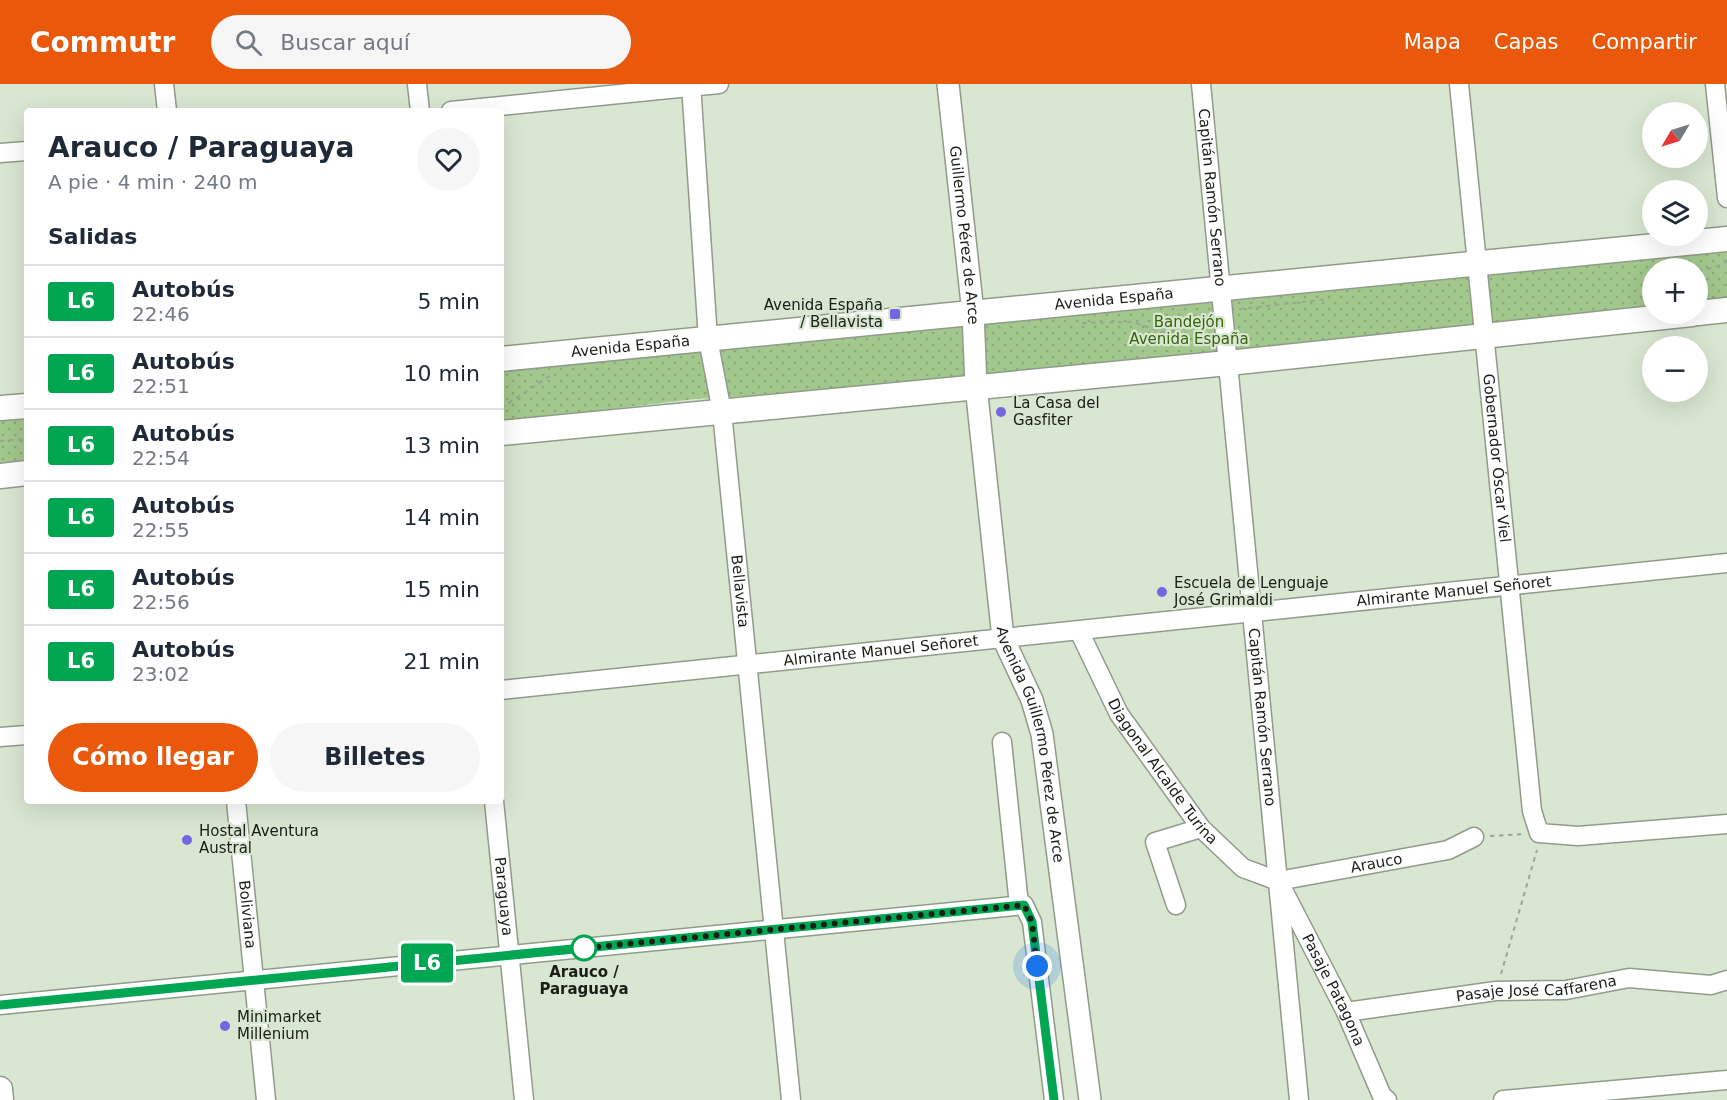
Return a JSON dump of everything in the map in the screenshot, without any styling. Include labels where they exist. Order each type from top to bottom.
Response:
[{"type":"main road","name":"Avenida España","points":[[504,359],[1727,239]]},
{"type":"main road","points":[[1708,312],[1727,310]]},
{"type":"main road","points":[[504,433],[1228,363],[1642,319]]},
{"type":"main road","points":[[0,408],[24,405]]},
{"type":"main road","points":[[0,476],[24,473]]},
{"type":"main road","points":[[0,1089],[1,1100]]},
{"type":"street","points":[[164,84],[166,108]]},
{"type":"street","points":[[417,84],[420,108]]},
{"type":"street","points":[[479,108],[719,84]]},
{"type":"street","name":"Guillermo Pérez de Arce","points":[[948,84],[973,313],[976,386]]},
{"type":"street","name":"Capitán Ramón Serrano","points":[[1201,84],[1250,614],[1299,1100]]},
{"type":"street","name":"Gobernador Óscar Viel","points":[[1459,84],[1532,811],[1539,833]]},
{"type":"street","points":[[1715,84],[1727,198]]},
{"type":"street","name":"Bellavista","points":[[691,85],[708,339],[722,412],[791,1100]]},
{"type":"street","points":[[0,153],[24,151]]},
{"type":"street","name":"Avenida Guillermo Pérez de Arce","points":[[976,386],[1003,638],[1032,700],[1042,734],[1090,1100]]},
{"type":"street","name":"Almirante Manuel Señoret","points":[[504,690],[1727,563]]},
{"type":"street","name":"Diagonal Alcalde Turina","points":[[1079,631],[1119,714],[1201,828],[1243,868],[1278,881]]},
{"type":"street","points":[[0,737],[24,735]]},
{"type":"street","name":"Avenida Guillermo Pérez de Arce","points":[[1002,742],[1021,905],[1032,922],[1054,1100]]},
{"type":"street","name":"Boliviana","points":[[236,804],[266,1100]]},
{"type":"street","name":"Paraguaya","points":[[494,804],[524,1100]]},
{"type":"street","points":[[1539,833],[1578,836],[1727,824]]},
{"type":"street","points":[[1176,905],[1155,842],[1201,828]]},
{"type":"street","name":"Arauco","points":[[1278,881],[1448,850],[1474,837]]},
{"type":"street","name":"Pasaje Patagona","points":[[1278,881],[1346,1012],[1382,1096],[1387,1100]]},
{"type":"street","points":[[0,1005],[1021,905]]},
{"type":"street","name":"Pasaje José Caffarena","points":[[1346,1012],[1496,991],[1566,990],[1629,978],[1711,985],[1727,980]]},
{"type":"street","points":[[1503,1100],[1727,1080]]},
{"type":"path","points":[[1708,269],[1727,261]]},
{"type":"path","points":[[0,441],[24,439]]},
{"type":"path","points":[[1474,837],[1539,833],[1535,863],[1496,991]]},
{"type":"green space","name":"Bandejón Avenida España","points":[[1727,246],[1727,306],[1708,308],[1708,258],[1642,258],[1642,315],[975,383],[695,399],[504,422],[504,369]]},
{"type":"green space","points":[[24,412],[24,464],[0,467],[0,415]]},
{"type":"bus line","name":"L6","points":[[0,1005],[1024,905],[1032,922],[1054,1100]]},
{"type":"place","name":"Avenida España / Bellavista","points":[[895,314]]},
{"type":"place","name":"La Casa del Gasfiter","points":[[1001,412]]},
{"type":"place","name":"Escuela de Lenguaje José Grimaldi","points":[[1162,592]]},
{"type":"place","name":"Hostal Aventura Austral","points":[[187,840]]},
{"type":"place","name":"Arauco / Paraguaya","points":[[584,948]]},
{"type":"place","name":"Minimarket Millenium","points":[[225,1026]]},
{"type":"route","points":[[584,948],[575,949],[1024,905],[1032,922],[1037,966]]}]
